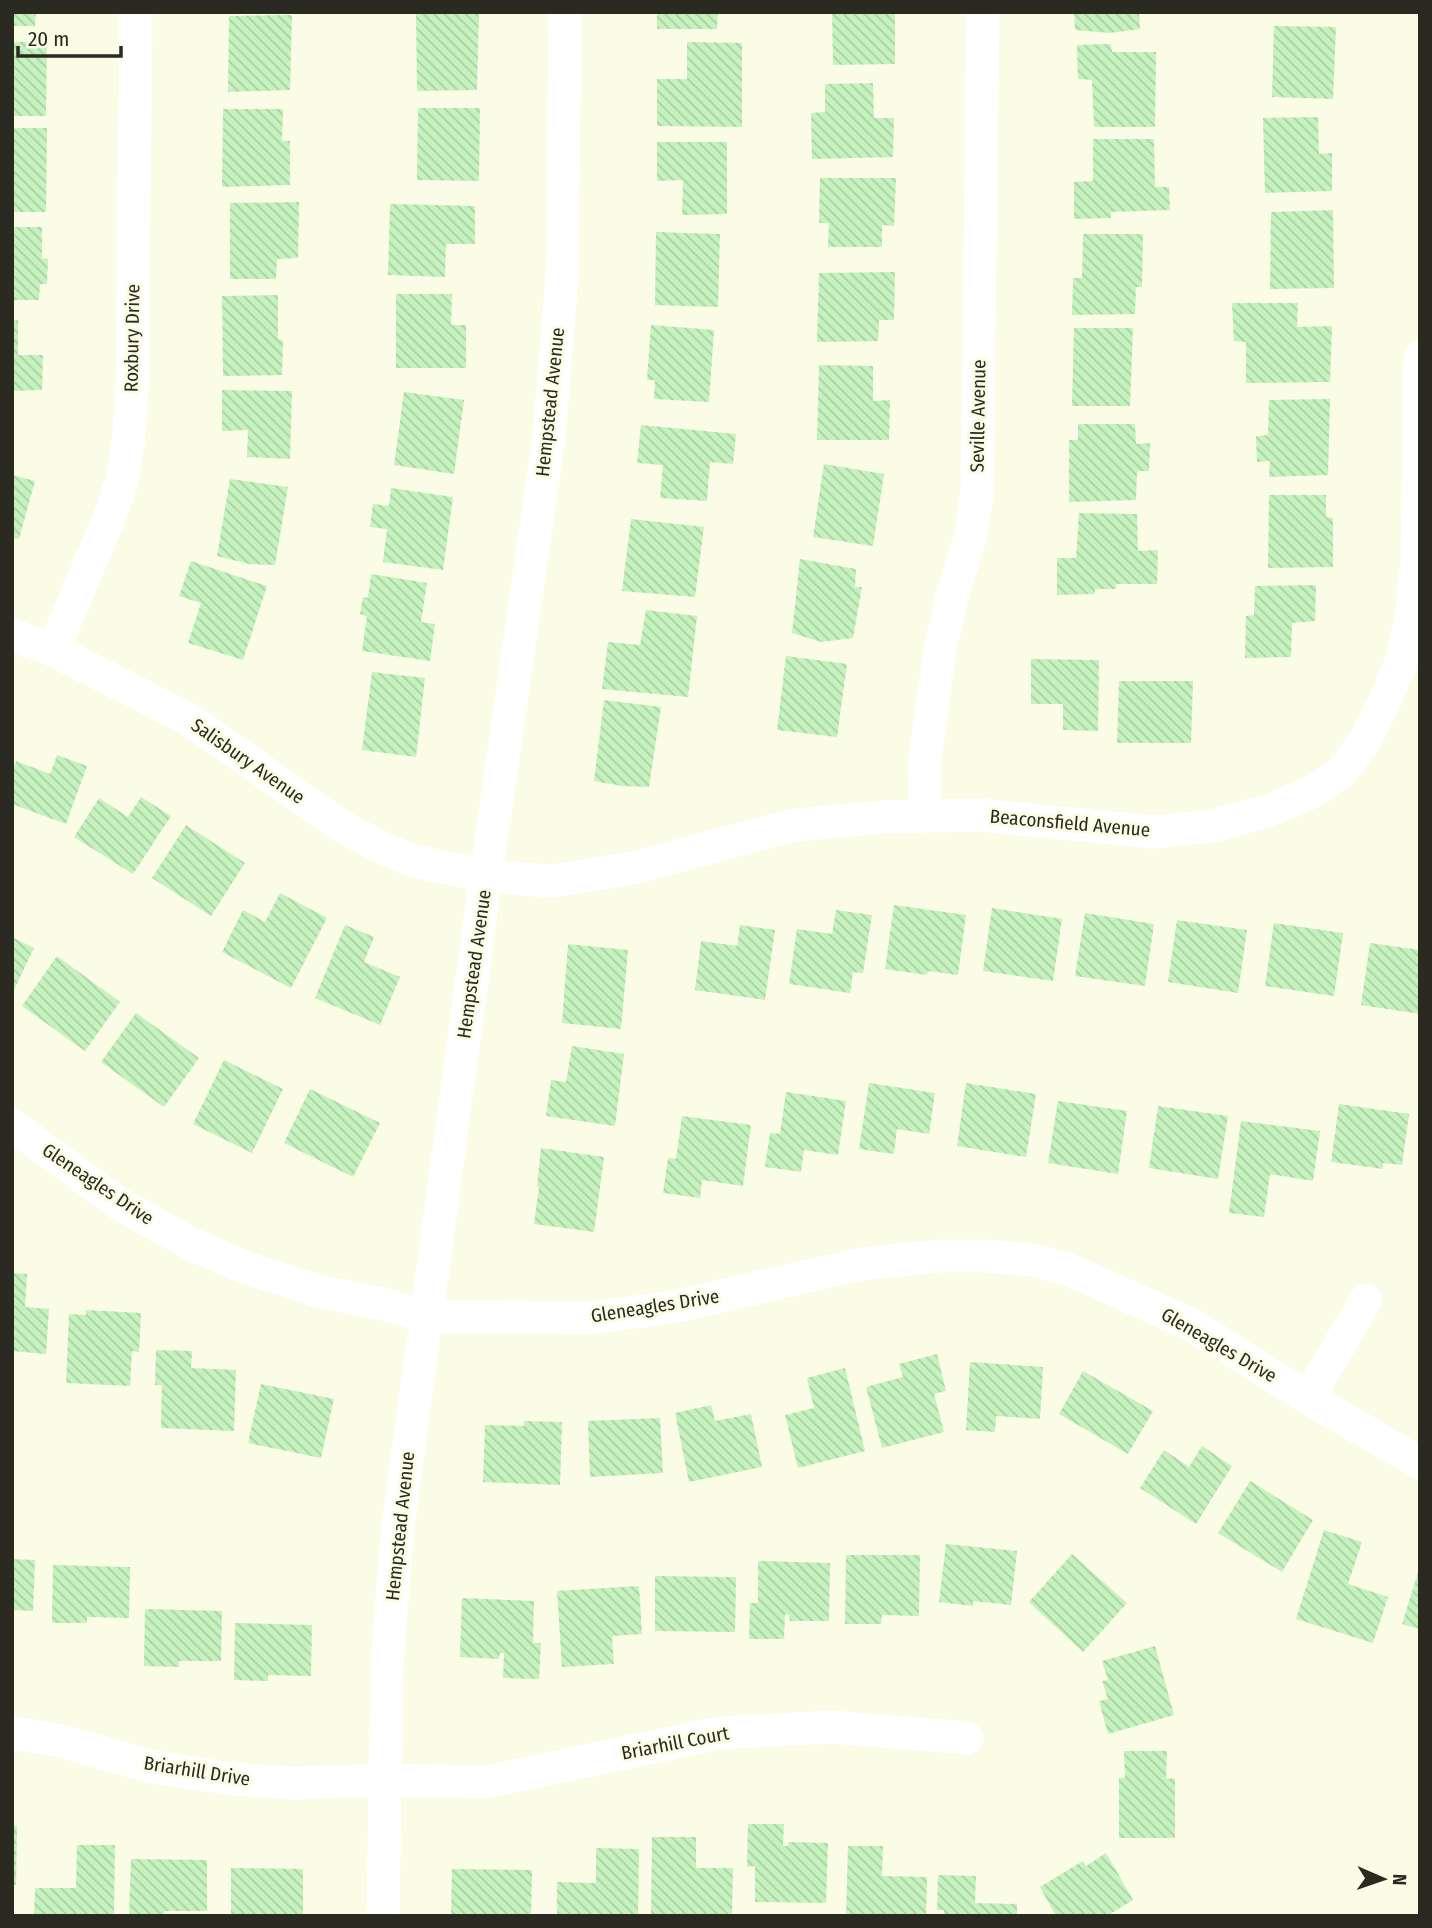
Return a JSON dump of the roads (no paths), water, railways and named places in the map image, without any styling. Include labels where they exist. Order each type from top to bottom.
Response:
[{"type":"street","name":"Roxbury Drive","points":[[53,650],[108,522],[122,481],[128,444],[132,389],[136,12]]},
{"type":"street","name":"Hempstead Avenue","points":[[383,1916],[387,1665],[397,1534],[550,423],[562,276],[565,12]]},
{"type":"street","name":"Seville Avenue","points":[[924,815],[925,762],[939,654],[953,593],[971,535],[977,493],[983,12]]},
{"type":"street","name":"Beaconsfield Avenue","points":[[486,876],[552,881],[633,867],[794,825],[924,815],[979,815],[1154,832],[1213,826],[1268,811],[1314,791],[1342,772],[1366,739],[1402,659],[1418,563],[1420,357]]},
{"type":"street","name":"Salisbury Avenue","points":[[12,635],[53,650],[190,720],[341,826],[382,848],[414,861],[486,876]]},
{"type":"street","name":"Gleneagles Drive","points":[[12,1125],[118,1203],[193,1245],[244,1267],[322,1292],[383,1304],[425,1316],[590,1318],[673,1307],[861,1264],[939,1256],[1033,1260],[1070,1270],[1192,1325],[1308,1398],[1420,1463]]},
{"type":"street","points":[[1308,1398],[1366,1300]]},
{"type":"street","name":"Briarhill Court","points":[[386,1780],[486,1782],[719,1733],[831,1727],[967,1738]]},
{"type":"street","name":"Briarhill Drive","points":[[12,1733],[57,1740],[153,1767],[232,1779],[294,1783],[386,1780]]}]
